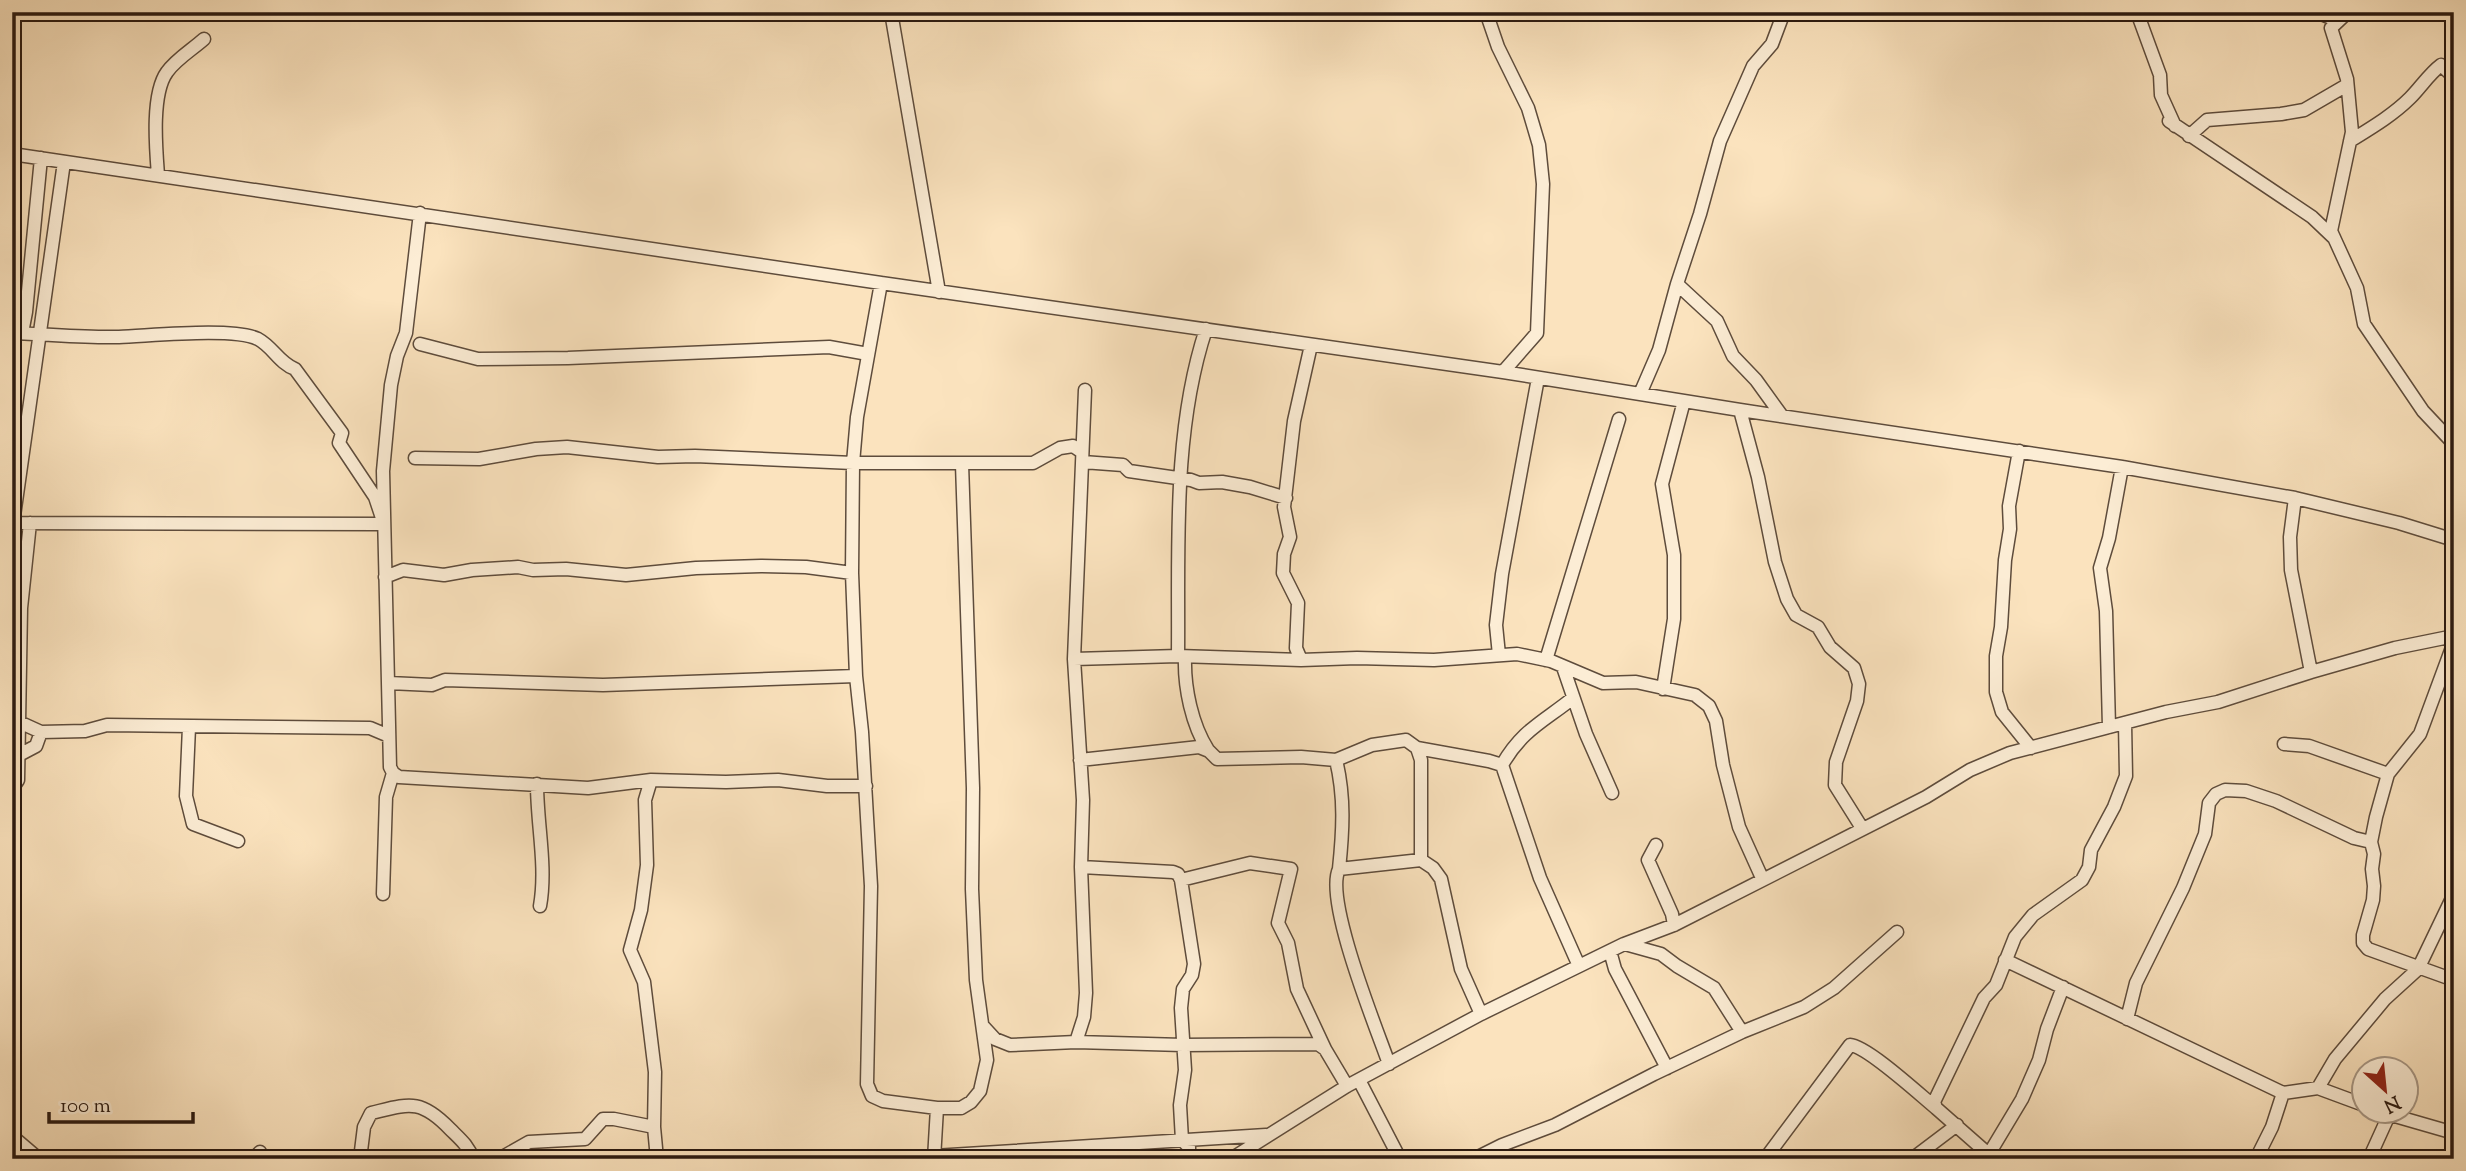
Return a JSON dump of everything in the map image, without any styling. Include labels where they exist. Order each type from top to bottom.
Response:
[{"type":"street","points":[[891,12],[939,292]]},
{"type":"street","points":[[1486,12],[1497,47],[1528,108],[1539,145],[1543,184],[1537,333],[1503,372]]},
{"type":"street","points":[[1640,394],[1659,350],[1720,141],[1753,66],[1772,44],[1784,12]]},
{"type":"street","points":[[2135,12],[2160,75],[2161,95],[2172,123],[2312,217],[2333,237]]},
{"type":"street","points":[[2317,12],[2343,17]]},
{"type":"street","points":[[2343,17],[2331,28],[2347,85],[2352,132],[2331,231],[2357,288],[2364,324],[2423,411],[2454,444]]},
{"type":"street","points":[[158,176],[155,131],[163,79],[168,71],[204,39]]},
{"type":"street","points":[[2350,141],[2382,121],[2441,65],[2454,77]]},
{"type":"street","points":[[2189,135],[2207,120],[2304,110],[2347,85]]},
{"type":"street","points":[[12,154],[881,284],[1503,372],[2122,467],[2295,498],[2399,523],[2454,540]]},
{"type":"street","points":[[40,158],[27,300],[17,333],[117,337],[228,334],[258,340],[286,366],[295,369],[342,433],[339,443],[375,497],[384,524]]},
{"type":"street","points":[[64,162],[13,523],[384,524]]},
{"type":"street","points":[[420,213],[406,333],[397,356],[391,385],[383,471],[390,767],[393,773],[399,778],[588,788],[650,780],[778,780],[827,786],[866,786]]},
{"type":"street","points":[[881,284],[857,417],[853,464],[852,573],[856,676],[866,786],[871,886],[867,1083],[872,1096],[883,1101],[937,1108],[961,1108],[971,1102],[980,1091],[987,1060],[976,981],[972,889],[973,788],[962,464]]},
{"type":"street","points":[[1677,284],[1717,321],[1733,356],[1756,380],[1782,416]]},
{"type":"street","points":[[1206,329],[1197,359],[1184,430],[1181,657],[1199,736],[1209,751],[1217,759],[1231,760],[1301,757],[1336,760],[1372,745],[1406,740],[1417,748],[1502,765]]},
{"type":"street","points":[[420,344],[478,359],[829,347],[868,354]]},
{"type":"street","points":[[1301,660],[1296,648],[1298,603],[1283,573],[1284,554],[1290,537],[1284,507],[1293,421],[1311,345]]},
{"type":"street","points":[[1499,655],[1496,625],[1502,574],[1538,378]]},
{"type":"street","points":[[1076,1042],[1084,1017],[1086,993],[1083,800],[1074,659],[1085,390]]},
{"type":"street","points":[[1663,689],[1674,619],[1674,555],[1662,484],[1684,401]]},
{"type":"street","points":[[1740,410],[1758,477],[1774,562],[1787,599],[1796,615],[1818,626],[1830,647],[1854,668],[1859,684],[1857,701],[1836,762],[1835,785],[1842,801],[1862,828]]},
{"type":"street","points":[[1546,660],[1619,419]]},
{"type":"street","points":[[415,458],[479,459],[536,449],[567,447],[657,457],[695,456],[853,464],[1033,463],[1060,448],[1073,446],[1083,457],[1123,465],[1129,471],[1199,483],[1222,482],[1250,486],[1286,498]]},
{"type":"street","points":[[2019,452],[2010,506],[2001,627],[1996,656],[1996,692],[2002,712],[2031,748]]},
{"type":"street","points":[[2109,727],[2106,611],[2100,568],[2109,538],[2122,467]]},
{"type":"street","points":[[2295,498],[2290,537],[2291,570],[2311,671]]},
{"type":"street","points":[[12,789],[18,780],[21,608],[30,523]]},
{"type":"street","points":[[385,577],[402,570],[444,575],[518,567],[626,575],[696,568],[761,566],[806,567],[852,573]]},
{"type":"street","points":[[1231,1159],[1353,1083],[1481,1014],[1624,944],[1674,925],[1926,797],[1970,770],[2010,753],[2166,712],[2218,702],[2311,671],[2395,648],[2454,636]]},
{"type":"street","points":[[2454,642],[2420,734],[2388,775],[2371,842],[2374,854],[2373,900],[2362,935],[2363,943],[2368,949],[2454,980]]},
{"type":"street","points":[[1074,659],[1181,657],[1434,660],[1517,654],[1546,660],[1603,682],[1636,682],[1695,695],[1709,706],[1716,721],[1723,765],[1739,827],[1762,878]]},
{"type":"street","points":[[1563,667],[1586,734],[1612,793]]},
{"type":"street","points":[[389,683],[432,685],[445,680],[603,685],[856,676]]},
{"type":"street","points":[[1573,698],[1528,730],[1513,746],[1502,765],[1540,878],[1579,966]]},
{"type":"street","points":[[19,722],[41,732],[85,731],[107,725],[370,727],[389,736]]},
{"type":"street","points":[[1936,1108],[1934,1102],[1944,1078],[1984,998],[1996,985],[2015,937],[2033,915],[2082,880],[2085,874],[2091,850],[2114,807],[2126,776],[2125,723]]},
{"type":"street","points":[[189,727],[186,796],[192,824],[238,841]]},
{"type":"street","points":[[19,755],[36,746],[41,732]]},
{"type":"street","points":[[2284,744],[2309,746],[2388,775]]},
{"type":"street","points":[[1080,760],[1163,749],[1199,747],[1209,751]]},
{"type":"street","points":[[1417,748],[1421,760],[1421,860]]},
{"type":"street","points":[[1336,760],[1342,782],[1344,816],[1339,869],[1335,877],[1338,906],[1346,940],[1389,1064]]},
{"type":"street","points":[[383,894],[386,797],[393,773]]},
{"type":"street","points":[[650,780],[645,800],[647,865],[641,910],[630,950],[644,982],[655,1072],[654,1127],[657,1159]]},
{"type":"street","points":[[537,784],[544,883],[540,906]]},
{"type":"street","points":[[2127,1019],[2136,983],[2178,900],[2205,834],[2209,803],[2216,794],[2225,789],[2246,791],[2354,838],[2371,842]]},
{"type":"street","points":[[1656,845],[1648,860],[1672,914],[1674,925]]},
{"type":"street","points":[[1339,869],[1421,860],[1433,868],[1441,879],[1461,969],[1481,1014]]},
{"type":"street","points":[[1181,880],[1250,863],[1291,869],[1278,923],[1288,943],[1297,989],[1325,1049],[1353,1083],[1400,1159]]},
{"type":"street","points":[[1082,867],[1173,872],[1178,874],[1181,880],[1194,964],[1182,998],[1185,1070],[1180,1105],[1182,1140],[1189,1147],[1189,1159]]},
{"type":"street","points":[[2318,1088],[2343,1049],[2385,999],[2418,969],[2454,894]]},
{"type":"street","points":[[1475,1159],[1502,1144],[1555,1125],[1742,1031],[1804,1007],[1834,988],[1897,932]]},
{"type":"street","points":[[1624,944],[1661,954],[1714,988],[1742,1031]]},
{"type":"street","points":[[1610,951],[1615,969],[1667,1068]]},
{"type":"street","points":[[2005,960],[2283,1093],[2318,1088],[2350,1100]]},
{"type":"street","points":[[1765,1159],[1850,1045],[1856,1045],[1872,1054],[1992,1157],[2039,1060],[2063,987]]},
{"type":"street","points":[[983,1026],[995,1039],[1010,1045],[1076,1042],[1183,1045],[1306,1042],[1318,1044],[1325,1049]]},
{"type":"street","points":[[987,1060],[1010,1045]]},
{"type":"street","points":[[2256,1159],[2272,1128],[2283,1093]]},
{"type":"street","points":[[360,1159],[370,1113],[405,1105],[418,1105],[438,1116],[468,1146],[473,1159]]},
{"type":"street","points":[[937,1108],[934,1158],[1271,1135]]},
{"type":"street","points":[[499,1159],[528,1142],[585,1139],[603,1119],[654,1127]]},
{"type":"street","points":[[2420,1123],[2454,1133]]},
{"type":"street","points":[[1912,1159],[1957,1125]]},
{"type":"street","points":[[2369,1159],[2380,1126]]},
{"type":"street","points":[[12,1136],[40,1159]]}]
